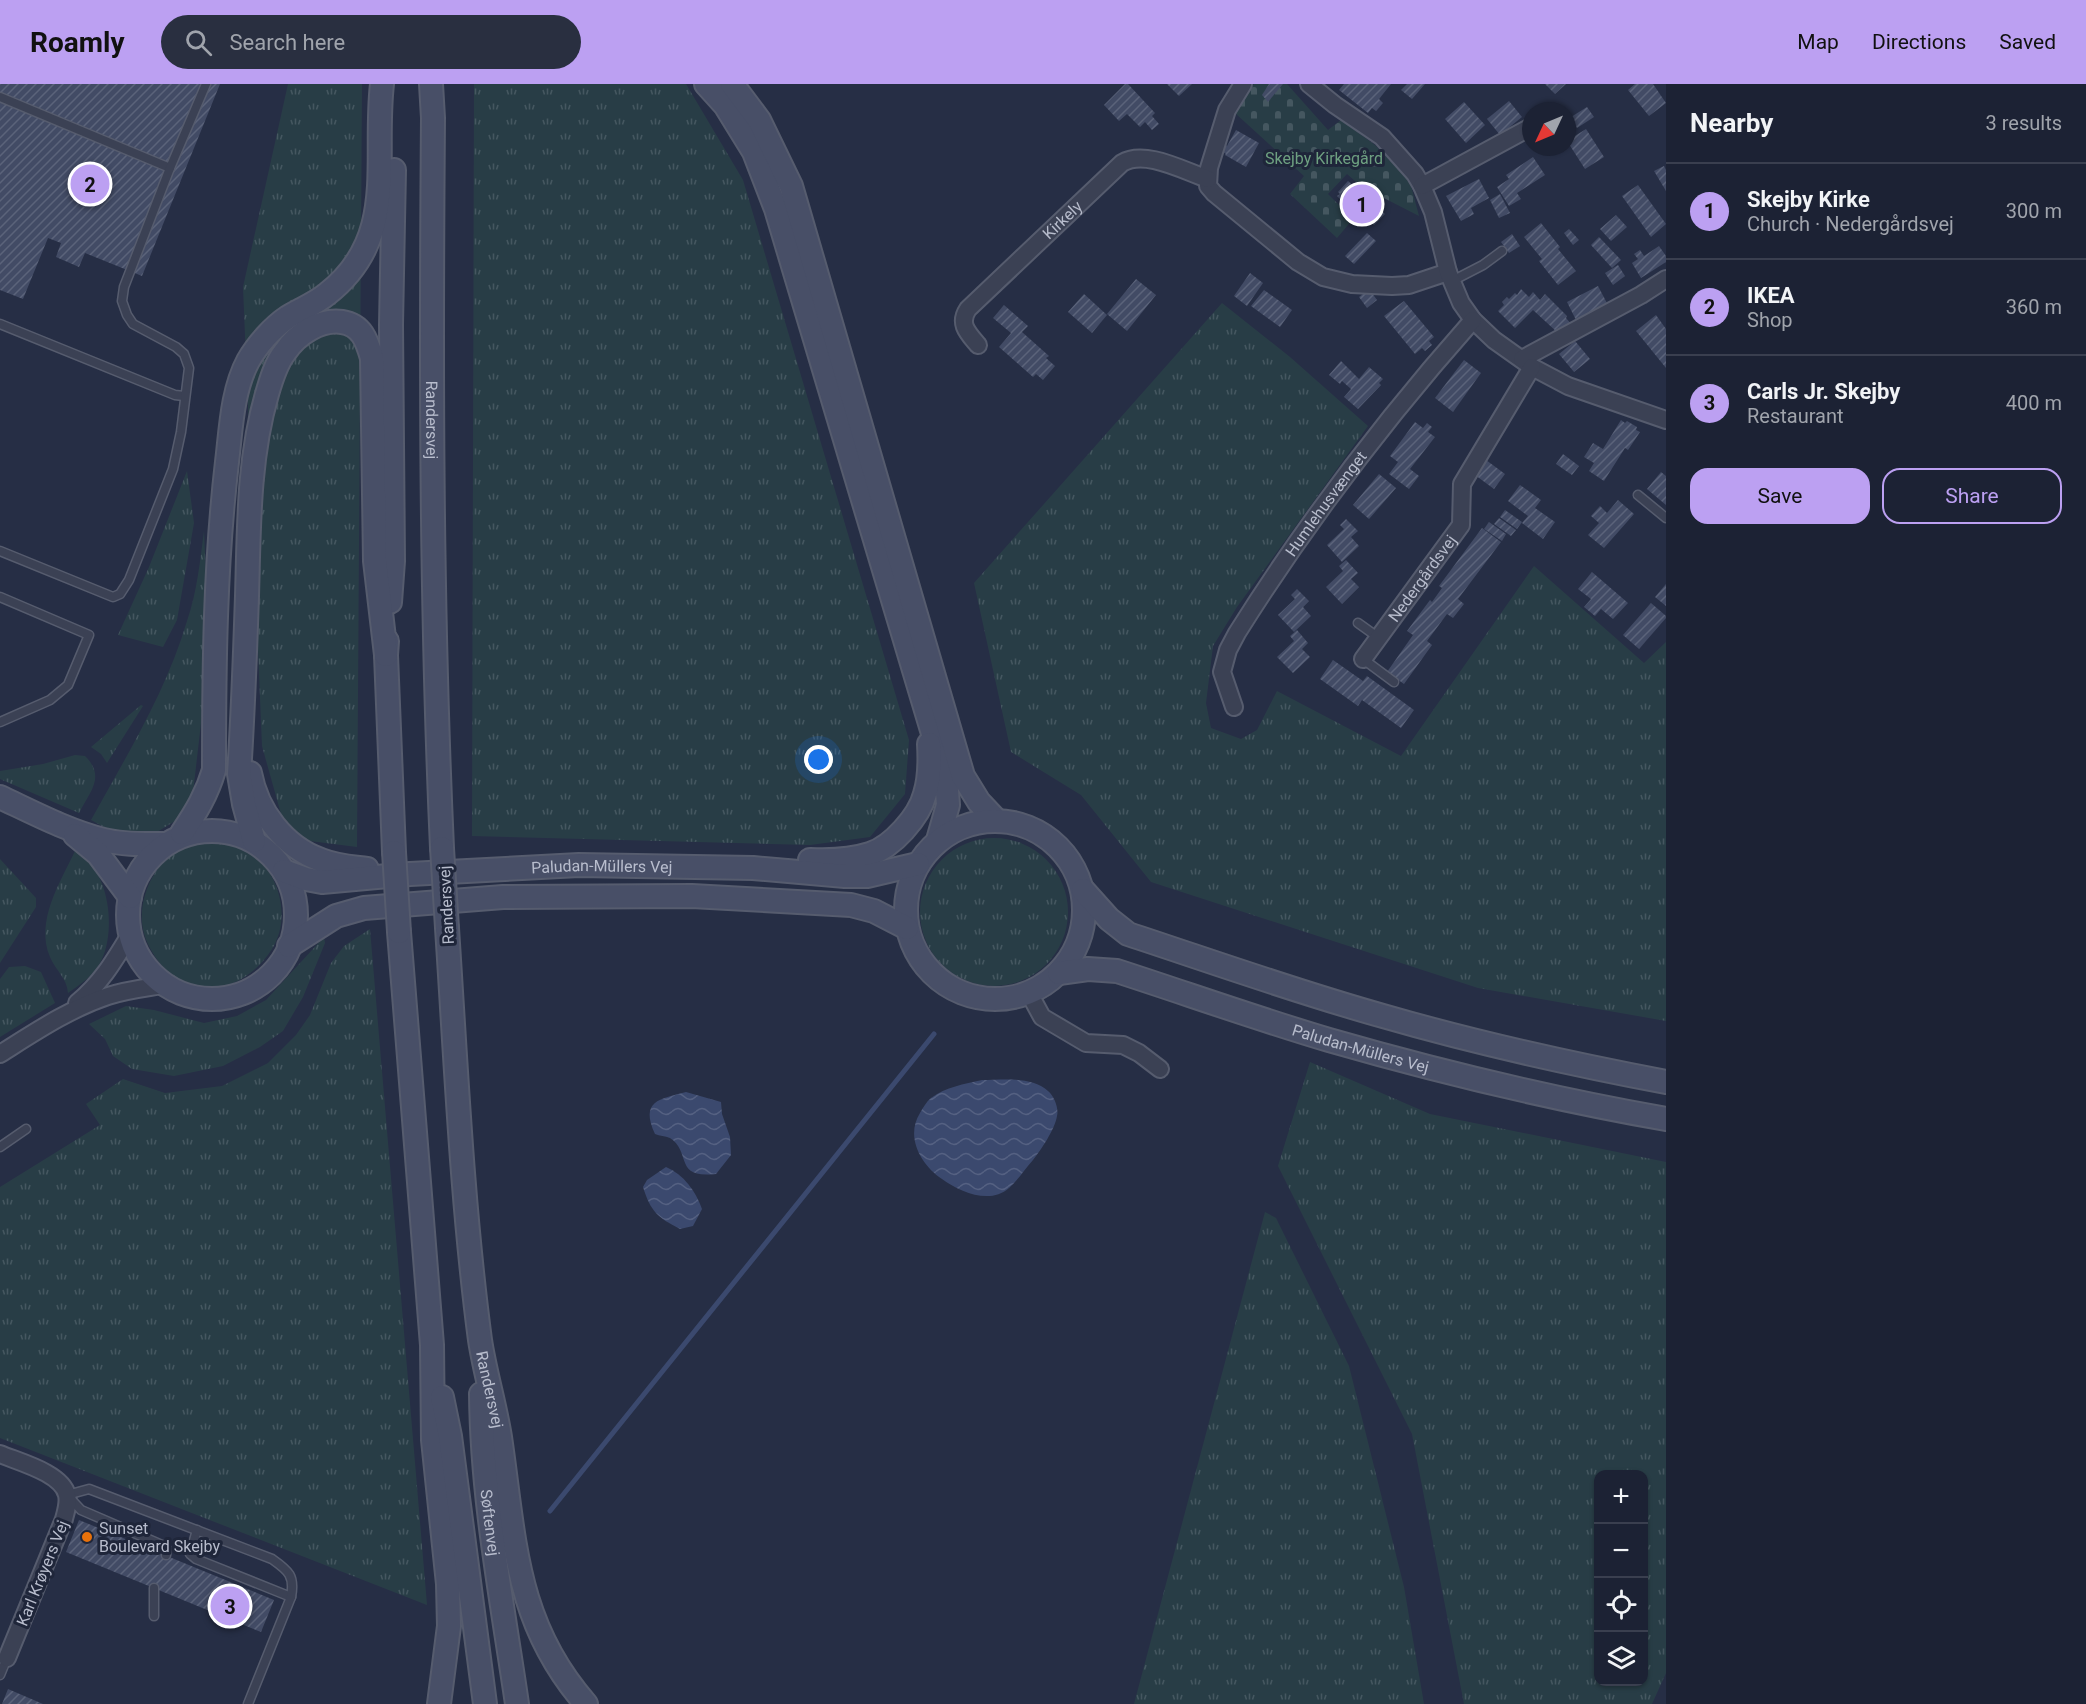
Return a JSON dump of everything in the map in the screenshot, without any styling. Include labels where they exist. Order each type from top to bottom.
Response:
[{"type":"main road","points":[[0,797],[65,827],[104,840],[126,844],[174,839],[206,828],[231,830],[254,841],[272,856],[284,871],[294,900],[294,920],[289,946],[279,966],[265,982],[242,996],[219,1001],[191,998],[163,985],[144,963],[131,933],[128,919],[130,897],[146,863],[174,839],[201,806],[214,770],[214,648],[223,496],[234,407],[249,360],[265,337],[286,318],[319,301],[335,288],[361,256],[372,234],[378,189],[382,84]]},
{"type":"main road","points":[[386,655],[393,561],[391,326],[396,84]]},
{"type":"main road","name":"Randersvej","points":[[430,84],[433,118],[431,437],[436,692],[442,848],[466,1193],[481,1341],[500,1437],[513,1542],[526,1595],[541,1636],[556,1665],[586,1704]]},
{"type":"main road","points":[[433,118],[438,84]]},
{"type":"main road","points":[[706,84],[725,105],[754,152],[776,209],[946,777],[948,805],[938,840]]},
{"type":"main road","points":[[732,84],[759,120],[791,186],[963,776],[979,802],[996,820]]},
{"type":"main road","points":[[254,841],[239,774],[250,502],[260,420],[272,378],[284,352],[316,325],[332,321],[345,322],[355,326],[363,333],[372,358],[375,561],[386,655],[399,932],[432,1345],[433,1440],[448,1584],[449,1626],[440,1704]]},
{"type":"main road","points":[[753,868],[796,859],[832,861],[872,854],[896,838],[912,820],[925,796],[930,768],[929,722]]},
{"type":"main road","points":[[242,727],[252,784],[274,827],[289,842],[307,855],[337,865],[410,874]]},
{"type":"main road","points":[[996,820],[1022,824],[1045,835],[1064,852],[1083,890],[1083,926],[1075,951],[1059,973],[1045,985],[1029,993],[1003,999],[977,998],[953,989],[932,973],[916,952],[907,928],[905,906],[908,885],[918,864],[938,840],[956,829],[976,822],[996,820]]},
{"type":"main road","points":[[65,827],[98,854],[130,897]]},
{"type":"main road","name":"Paludan-Müllers Vej","points":[[284,871],[322,882],[410,874],[579,865],[753,868],[867,876],[918,864]]},
{"type":"main road","points":[[1083,890],[1109,919],[1128,934],[1291,989],[1384,1017],[1571,1064],[1666,1082]]},
{"type":"main road","name":"Paludan-Müllers Vej","points":[[289,946],[336,916],[364,908],[503,897],[692,896],[851,905],[874,910],[907,928]]},
{"type":"main road","name":"Paludan-Müllers Vej","points":[[1059,973],[1088,969],[1117,971],[1329,1040],[1592,1106],[1666,1119]]},
{"type":"main road","name":"Søftenvej","points":[[481,1341],[482,1439],[495,1558],[517,1704]]},
{"type":"main road","name":"Søftenvej","points":[[432,1345],[450,1436],[485,1704]]},
{"type":"street","points":[[1243,84],[1227,110],[1209,168],[1208,186],[1214,193],[1298,262],[1323,277],[1352,284],[1392,286],[1409,285],[1450,276]]},
{"type":"street","points":[[1309,84],[1382,137],[1415,174],[1433,212],[1450,276],[1461,303],[1473,320],[1494,340],[1527,363],[1578,390],[1666,420]]},
{"type":"street","points":[[1422,186],[1522,132]]},
{"type":"street","name":"Kirkely","points":[[978,345],[965,329],[963,322],[968,309],[1122,163],[1130,159],[1147,158],[1208,179]]},
{"type":"street","points":[[1527,363],[1666,279]]},
{"type":"street","name":"Humlehusvænget","points":[[1234,707],[1222,672],[1236,633],[1317,513],[1473,320]]},
{"type":"street","name":"Nedergårdsvej","points":[[1363,659],[1461,525],[1462,484],[1527,363]]},
{"type":"street","points":[[65,1014],[95,988],[109,971],[131,933]]},
{"type":"street","points":[[0,1054],[65,1014],[107,996],[128,990],[163,985]]},
{"type":"street","points":[[1029,993],[1042,1017],[1086,1043],[1123,1046],[1139,1053],[1160,1069]]},
{"type":"street","points":[[0,1454],[52,1476],[68,1495]]},
{"type":"street","name":"Karl Krøyers Vej","points":[[7,1658],[64,1519],[68,1507],[68,1495]]},
{"type":"lane","points":[[0,551],[113,597],[120,594],[129,580],[173,468],[178,450],[189,368],[184,354],[168,341],[132,324],[122,301],[124,287],[170,168],[206,84]]},
{"type":"lane","points":[[0,98],[170,168]]},
{"type":"lane","points":[[1450,276],[1483,265],[1502,251]]},
{"type":"lane","points":[[0,324],[175,395],[184,396]]},
{"type":"lane","points":[[1638,495],[1666,518]]},
{"type":"lane","points":[[0,597],[89,634],[69,685],[50,700],[0,722]]},
{"type":"lane","points":[[1358,623],[1379,638]]},
{"type":"lane","points":[[1363,659],[1394,682]]},
{"type":"lane","points":[[0,1148],[26,1129]]},
{"type":"lane","points":[[166,1555],[167,1549],[162,1545],[81,1510],[68,1495],[89,1489],[272,1559],[288,1570],[294,1584],[291,1598],[248,1704]]},
{"type":"lane","points":[[197,1530],[190,1554],[196,1559],[291,1598]]},
{"type":"lane","points":[[154,1588],[154,1616]]},
{"type":"lane","points":[[0,1675],[7,1658]]},
{"type":"green space","points":[[288,84],[362,84],[357,847],[302,840],[281,814],[262,746],[243,287]]},
{"type":"green space","points":[[474,84],[686,84],[743,180],[909,740],[905,794],[870,837],[810,845],[472,836]]},
{"type":"green space","name":"Skejby Kirkegård","points":[[1254,84],[1287,84],[1328,130],[1341,120],[1375,145],[1410,182],[1419,216],[1380,196],[1370,194],[1347,174],[1328,194],[1353,219],[1337,238],[1290,194],[1304,176],[1235,113]]},
{"type":"green space","points":[[1222,303],[1290,357],[1368,426],[1237,607],[1213,646],[1206,703],[1211,728],[1241,739],[1257,730],[1277,691],[1401,756],[1534,566],[1644,663],[1666,642],[1666,1021],[1478,988],[1151,882],[1081,795],[1011,752],[974,583]]},
{"type":"green space","points":[[187,471],[194,523],[177,620],[163,647],[118,635],[149,567]]},
{"type":"green space","points":[[204,531],[208,620],[205,689],[192,801],[180,818],[157,832],[137,835],[113,832],[91,820],[145,723],[168,673],[193,599]]},
{"type":"green space","points":[[141,705],[143,706],[107,763],[101,754],[91,747]]},
{"type":"green space","points":[[75,755],[85,756],[91,764],[95,777],[91,791],[79,813],[0,779],[0,771],[43,764]]},
{"type":"green space","points":[[994,838],[1022,844],[1046,860],[1062,884],[1068,912],[1062,940],[1046,964],[1022,980],[994,986],[966,980],[942,964],[926,940],[920,912],[926,884],[942,860],[966,844]]},
{"type":"green space","points":[[207,839],[240,845],[260,860],[275,883],[279,896],[281,923],[272,949],[258,966],[242,979],[225,986],[207,988],[189,985],[173,976],[159,962],[147,942],[142,914],[149,885],[165,859],[189,843]]},
{"type":"green space","points":[[75,851],[87,860],[103,886],[109,920],[105,952],[99,965],[85,981],[68,993],[66,983],[50,957],[45,930],[51,902]]},
{"type":"green space","points":[[0,859],[36,898],[36,907],[0,963]]},
{"type":"green space","points":[[370,929],[427,1605],[0,1438],[0,1187],[100,1125],[86,1104],[123,1079],[165,1093],[222,1086],[268,1063],[296,1035],[310,1015],[331,963],[344,946]]},
{"type":"green space","points":[[324,937],[325,943],[303,997],[283,1031],[260,1047],[223,1066],[174,1076],[132,1069],[113,1056],[105,1039],[89,1024],[126,1006],[154,1010],[204,1023],[237,1016],[266,1000]]},
{"type":"green space","points":[[25,966],[41,972],[55,1003],[0,1037],[0,979],[9,967]]},
{"type":"green space","points":[[1310,1062],[1430,1114],[1666,1162],[1666,1673],[1652,1704],[1464,1704],[1412,1434],[1278,1166]]},
{"type":"green space","points":[[1265,1212],[1276,1218],[1349,1366],[1404,1587],[1424,1704],[1134,1704]]},
{"type":"water","points":[[982,1080],[1016,1080],[1041,1086],[1050,1093],[1056,1102],[1057,1109],[1054,1127],[1036,1156],[1009,1188],[993,1196],[966,1192],[934,1173],[918,1150],[914,1131],[922,1109],[937,1094]]},
{"type":"water","points":[[686,1092],[721,1102],[722,1114],[730,1137],[731,1155],[716,1174],[694,1172],[688,1168],[677,1144],[670,1138],[655,1134],[651,1123],[651,1108],[660,1100]]},
{"type":"water","points":[[666,1167],[683,1179],[699,1202],[702,1209],[693,1226],[680,1229],[660,1217],[649,1202],[643,1187],[647,1180]]},
{"type":"building","points":[[0,84],[220,84],[142,276],[85,253],[79,267],[56,257],[61,243],[48,238],[23,299],[0,290]]},
{"type":"building","points":[[1125,84],[1128,84],[1155,113],[1152,116],[1159,124],[1152,130],[1145,122],[1140,127],[1127,114],[1119,121],[1104,105]]},
{"type":"building","points":[[1167,84],[1192,84],[1179,96]]},
{"type":"building","points":[[1269,84],[1283,84],[1268,102],[1262,95]]},
{"type":"building","points":[[1344,84],[1391,84],[1379,99],[1383,103],[1376,111],[1372,108],[1368,113],[1339,90]]},
{"type":"building","points":[[1407,84],[1425,84],[1412,99],[1401,90]]},
{"type":"building","points":[[1545,84],[1566,84],[1555,94]]},
{"type":"building","points":[[1635,84],[1653,84],[1666,103],[1649,116],[1628,90]]},
{"type":"building","points":[[1509,101],[1522,117],[1500,135],[1487,119]]},
{"type":"building","points":[[1464,102],[1485,125],[1466,143],[1445,119]]},
{"type":"building","points":[[1587,107],[1594,117],[1577,128],[1576,114]]},
{"type":"building","points":[[1586,129],[1604,157],[1585,169],[1576,155],[1576,135]]},
{"type":"building","points":[[1236,130],[1259,143],[1246,167],[1220,150],[1224,144],[1227,146]]},
{"type":"building","points":[[1533,157],[1545,175],[1517,193],[1521,199],[1509,206],[1497,187],[1509,179],[1506,175]]},
{"type":"building","points":[[1664,166],[1666,170],[1666,191],[1654,171]]},
{"type":"building","points":[[1479,179],[1489,198],[1471,208],[1474,214],[1461,221],[1446,196]]},
{"type":"building","points":[[1348,181],[1356,188],[1358,186],[1379,205],[1378,207],[1385,214],[1374,225],[1345,202],[1347,200],[1345,198],[1342,201],[1337,196]]},
{"type":"building","points":[[1638,185],[1666,224],[1651,237],[1622,196]]},
{"type":"building","points":[[1500,194],[1510,213],[1499,218],[1490,200]]},
{"type":"building","points":[[1616,215],[1627,227],[1611,241],[1600,229]]},
{"type":"building","points":[[1541,223],[1576,271],[1558,285],[1539,261],[1542,259],[1524,237]]},
{"type":"building","points":[[1569,229],[1579,240],[1573,245],[1564,233]]},
{"type":"building","points":[[1367,233],[1376,241],[1354,264],[1345,256]]},
{"type":"building","points":[[1512,234],[1520,246],[1509,253],[1501,242]]},
{"type":"building","points":[[1599,237],[1621,260],[1612,268],[1591,245]]},
{"type":"building","points":[[1659,246],[1666,256],[1666,262],[1641,278],[1632,263],[1638,259],[1634,254],[1640,250],[1644,256]]},
{"type":"building","points":[[1618,265],[1625,276],[1613,285],[1605,273]]},
{"type":"building","points":[[1250,273],[1263,283],[1247,306],[1234,296]]},
{"type":"building","points":[[1136,279],[1156,295],[1127,331],[1107,314]]},
{"type":"building","points":[[1598,286],[1609,307],[1578,324],[1567,302]]},
{"type":"building","points":[[1369,289],[1377,300],[1367,308],[1359,297]]},
{"type":"building","points":[[1521,289],[1529,297],[1533,292],[1540,300],[1545,294],[1567,316],[1566,318],[1572,325],[1558,333],[1533,310],[1515,328],[1498,311],[1504,305],[1502,302],[1507,297],[1509,299],[1515,293],[1517,295]]},
{"type":"building","points":[[1264,290],[1292,310],[1280,327],[1251,306]]},
{"type":"building","points":[[1084,294],[1107,315],[1092,333],[1068,312]]},
{"type":"building","points":[[1404,301],[1434,337],[1429,341],[1432,345],[1425,351],[1422,348],[1415,354],[1384,316]]},
{"type":"building","points":[[1004,305],[1028,326],[1022,332],[1049,356],[1046,358],[1055,366],[1043,380],[1036,374],[1033,377],[999,347],[1011,333],[993,318]]},
{"type":"building","points":[[1656,315],[1666,329],[1666,368],[1636,331]]},
{"type":"building","points":[[1575,341],[1590,359],[1574,372],[1559,354]]},
{"type":"building","points":[[1464,360],[1481,373],[1453,412],[1435,398]]},
{"type":"building","points":[[1341,361],[1359,379],[1369,367],[1383,379],[1379,383],[1381,385],[1358,409],[1344,397],[1351,389],[1342,381],[1340,384],[1329,375]]},
{"type":"building","points":[[1621,420],[1637,427],[1636,430],[1640,432],[1628,450],[1625,448],[1604,481],[1589,471],[1594,463],[1584,457],[1593,443],[1603,449]]},
{"type":"building","points":[[1415,422],[1423,428],[1427,423],[1432,427],[1428,432],[1435,437],[1410,469],[1419,476],[1409,489],[1389,474],[1398,462],[1390,456]]},
{"type":"building","points":[[1563,454],[1579,466],[1572,475],[1556,464]]},
{"type":"building","points":[[1486,460],[1505,474],[1494,489],[1475,475]]},
{"type":"building","points":[[1661,472],[1666,476],[1666,505],[1647,489]]},
{"type":"building","points":[[1379,474],[1396,488],[1369,519],[1353,505]]},
{"type":"building","points":[[1520,485],[1541,500],[1535,508],[1555,522],[1543,539],[1522,523],[1528,516],[1508,501]]},
{"type":"building","points":[[1618,500],[1634,514],[1604,548],[1588,535],[1599,523],[1591,516],[1600,506],[1607,513]]},
{"type":"building","points":[[1505,510],[1522,522],[1517,529],[1500,517]]},
{"type":"building","points":[[1499,518],[1516,530],[1511,536],[1494,524]]},
{"type":"building","points":[[1346,519],[1358,531],[1351,537],[1359,546],[1342,562],[1327,545],[1344,529],[1340,525]]},
{"type":"building","points":[[1489,522],[1506,534],[1502,541],[1484,529]]},
{"type":"building","points":[[1482,528],[1501,542],[1458,599],[1464,604],[1453,618],[1447,614],[1427,641],[1432,645],[1404,684],[1387,672],[1413,635],[1407,631],[1430,600],[1432,602],[1442,588],[1439,586]]},
{"type":"building","points":[[1346,560],[1358,573],[1351,579],[1359,587],[1342,604],[1326,587],[1343,571],[1339,566]]},
{"type":"building","points":[[1592,572],[1628,603],[1613,619],[1601,609],[1595,616],[1584,607],[1591,599],[1578,589]]},
{"type":"building","points":[[1666,584],[1666,606],[1655,597]]},
{"type":"building","points":[[1297,589],[1309,601],[1303,607],[1311,616],[1294,632],[1278,615],[1295,599],[1291,595]]},
{"type":"building","points":[[1651,603],[1666,618],[1639,649],[1623,635]]},
{"type":"building","points":[[1297,630],[1308,643],[1302,649],[1310,657],[1293,673],[1277,657],[1294,641],[1290,636]]},
{"type":"building","points":[[1333,660],[1363,681],[1367,676],[1414,710],[1401,728],[1362,700],[1358,706],[1320,679]]},
{"type":"building","points":[[79,1520],[274,1600],[261,1632],[66,1552]]},
{"type":"building","points":[[8,1689],[43,1704],[2,1704]]},
{"type":"waterway","points":[[550,1511],[934,1034]]},
{"type":"place","name":"IKEA","points":[[90,184]]},
{"type":"place","name":"Skejby Kirke","points":[[1362,204]]},
{"type":"place","name":"Sunset Boulevard Skejby","points":[[87,1537]]},
{"type":"place","name":"Carls Jr. Skejby","points":[[230,1606]]}]
